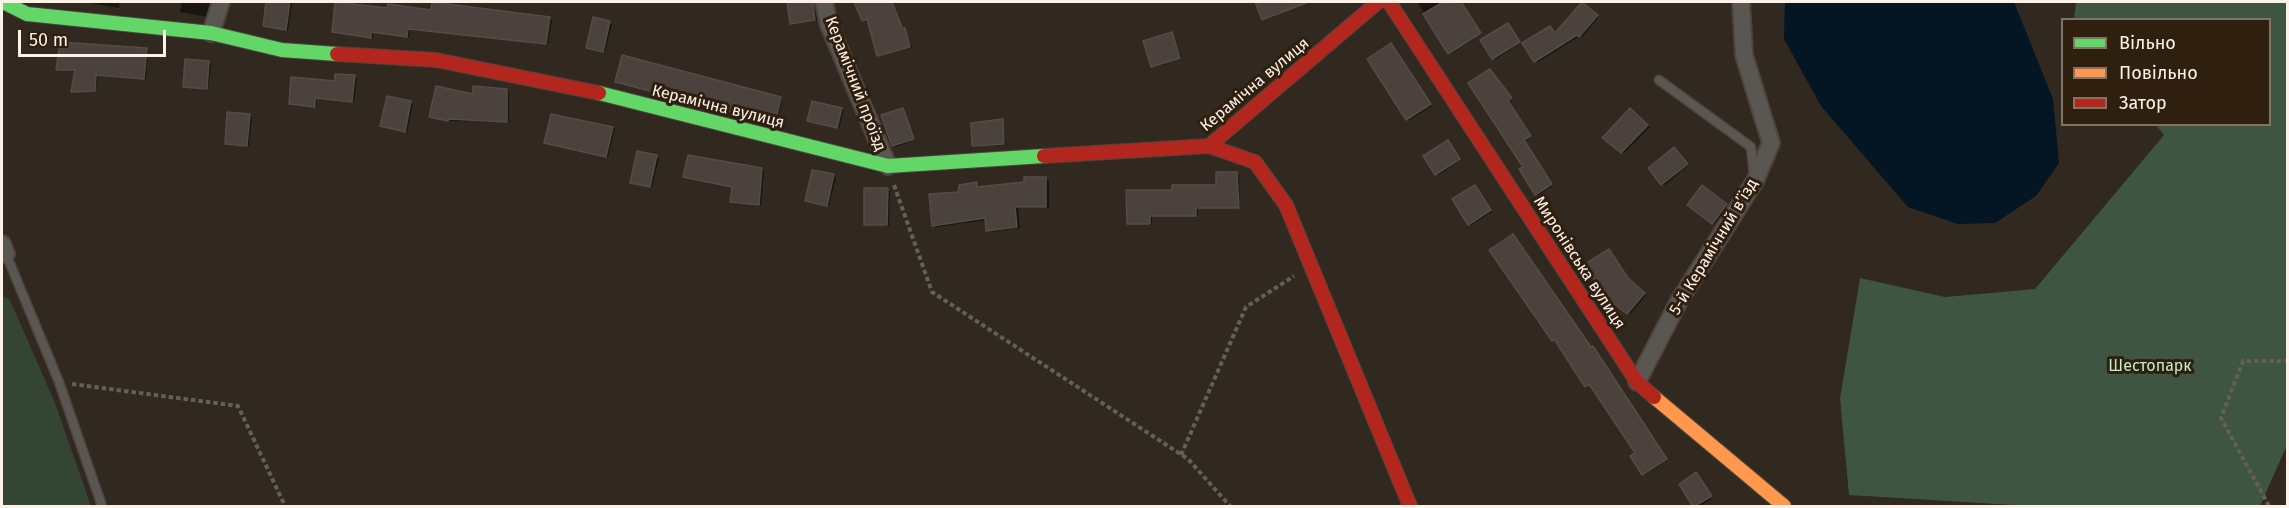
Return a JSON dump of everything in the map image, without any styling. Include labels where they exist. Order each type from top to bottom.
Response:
[{"type":"street","name":"Керамічна вулиця","points":[[3,2],[27,14],[211,33],[282,50],[436,60],[554,82],[888,166],[1209,146],[1378,2]]},
{"type":"street","points":[[211,33],[221,2]]},
{"type":"street","name":"Керамічний проїзд","points":[[824,2],[830,25],[888,166]]},
{"type":"street","name":"Миронівська вулиця","points":[[1389,2],[1637,382],[1784,507]]},
{"type":"street","name":"5-й Керамічний в’їзд","points":[[1637,382],[1679,301],[1755,181],[1771,143],[1744,55],[1741,2]]},
{"type":"street","points":[[1209,146],[1255,162],[1286,205],[1410,507]]},
{"type":"lane","points":[[1659,81],[1751,147],[1755,181]]},
{"type":"lane","points":[[4,249],[59,382],[102,507]]},
{"type":"path","points":[[888,166],[932,292],[1181,455],[1230,507]]},
{"type":"path","points":[[1181,455],[1246,307],[1311,265]]},
{"type":"path","points":[[2268,507],[2221,418],[2243,361],[2288,361]]},
{"type":"path","points":[[59,382],[238,406],[285,507]]},
{"type":"green space","name":"Шестопарк","points":[[2076,2],[2287,2],[2287,445],[2260,506],[2030,506],[1849,495],[1840,398],[1860,278],[1945,297],[2035,289],[2164,135],[2157,126],[2271,126],[2271,18],[2074,18]]},
{"type":"green space","points":[[2,296],[10,300],[55,403],[91,506],[2,506]]},
{"type":"water","points":[[1785,2],[2014,2],[2053,99],[2059,163],[2036,196],[1995,223],[1958,224],[1908,207],[1821,106],[1784,39]]},
{"type":"building","points":[[266,2],[290,2],[286,30],[263,26]]},
{"type":"building","points":[[335,2],[387,8],[388,4],[431,10],[432,2],[550,17],[546,44],[408,29],[407,37],[371,32],[371,38],[332,32]]},
{"type":"building","points":[[787,2],[813,2],[815,20],[790,24]]},
{"type":"building","points":[[854,2],[892,2],[903,29],[905,28],[910,47],[877,56],[867,19],[862,21]]},
{"type":"building","points":[[1255,2],[1306,2],[1306,3],[1262,20]]},
{"type":"building","points":[[1443,2],[1461,2],[1481,33],[1448,54],[1423,14]]},
{"type":"building","points":[[1582,2],[1598,15],[1579,37],[1577,35],[1534,62],[1522,43],[1550,26],[1555,33]]},
{"type":"building","points":[[593,17],[610,21],[603,52],[586,48]]},
{"type":"building","points":[[1508,23],[1520,42],[1492,59],[1480,40]]},
{"type":"building","points":[[1172,32],[1180,58],[1151,67],[1143,41]]},
{"type":"building","points":[[60,42],[147,48],[144,79],[96,75],[95,91],[71,92],[75,70],[56,70]]},
{"type":"building","points":[[1391,43],[1431,104],[1406,120],[1367,59]]},
{"type":"building","points":[[622,55],[781,97],[775,123],[615,82]]},
{"type":"building","points":[[185,59],[209,61],[207,89],[183,87]]},
{"type":"building","points":[[1490,69],[1512,98],[1508,101],[1531,136],[1524,140],[1552,184],[1535,195],[1519,169],[1523,167],[1468,83]]},
{"type":"building","points":[[335,74],[355,75],[352,102],[315,98],[315,107],[289,104],[291,77],[335,81]]},
{"type":"building","points":[[436,86],[473,94],[473,86],[507,89],[507,122],[449,119],[448,121],[429,117]]},
{"type":"building","points":[[387,96],[411,101],[405,132],[380,126]]},
{"type":"building","points":[[812,101],[842,108],[837,128],[807,121]]},
{"type":"building","points":[[903,108],[914,139],[892,146],[881,115]]},
{"type":"building","points":[[1630,108],[1648,125],[1621,153],[1602,138]]},
{"type":"building","points":[[227,112],[250,114],[247,146],[225,144]]},
{"type":"building","points":[[551,114],[613,127],[606,157],[544,143]]},
{"type":"building","points":[[1003,119],[1004,144],[972,146],[971,123]]},
{"type":"building","points":[[1448,140],[1460,159],[1435,175],[1423,156]]},
{"type":"building","points":[[1674,147],[1688,164],[1661,185],[1648,168]]},
{"type":"building","points":[[637,151],[657,155],[650,187],[630,183]]},
{"type":"building","points":[[688,155],[762,168],[759,205],[730,202],[732,187],[683,177]]},
{"type":"building","points":[[812,170],[834,174],[827,206],[805,201]]},
{"type":"building","points":[[1216,172],[1237,172],[1239,208],[1196,208],[1196,216],[1150,216],[1150,224],[1127,224],[1126,190],[1172,190],[1172,185],[1216,185]]},
{"type":"building","points":[[1024,177],[1046,177],[1046,207],[1015,207],[1017,227],[986,231],[985,218],[932,226],[929,194],[958,192],[959,185],[977,182],[977,187],[1024,182]]},
{"type":"building","points":[[1475,185],[1491,210],[1468,225],[1452,199]]},
{"type":"building","points":[[1702,185],[1727,204],[1712,224],[1687,205]]},
{"type":"building","points":[[864,188],[888,188],[887,225],[864,225]]},
{"type":"building","points":[[1513,234],[1591,347],[1593,346],[1667,459],[1642,475],[1630,456],[1635,453],[1589,384],[1585,387],[1554,339],[1552,341],[1489,250]]},
{"type":"building","points":[[1609,249],[1628,278],[1645,293],[1627,314],[1605,297],[1585,264]]},
{"type":"building","points":[[1696,472],[1712,496],[1693,507],[1679,484]]},
{"type":"traffic: fast","points":[[3,2],[27,14],[211,33],[282,50],[337,54]]},
{"type":"traffic: fast","points":[[599,93],[888,166],[1044,156]]},
{"type":"traffic: slow","points":[[1654,397],[1784,506]]},
{"type":"traffic: jam","points":[[1044,156],[1209,146],[1378,2]]},
{"type":"traffic: jam","points":[[1389,2],[1637,382],[1654,397]]},
{"type":"traffic: jam","points":[[337,54],[436,60],[599,93]]},
{"type":"traffic: jam","points":[[1209,146],[1255,162],[1286,205],[1410,506]]}]
